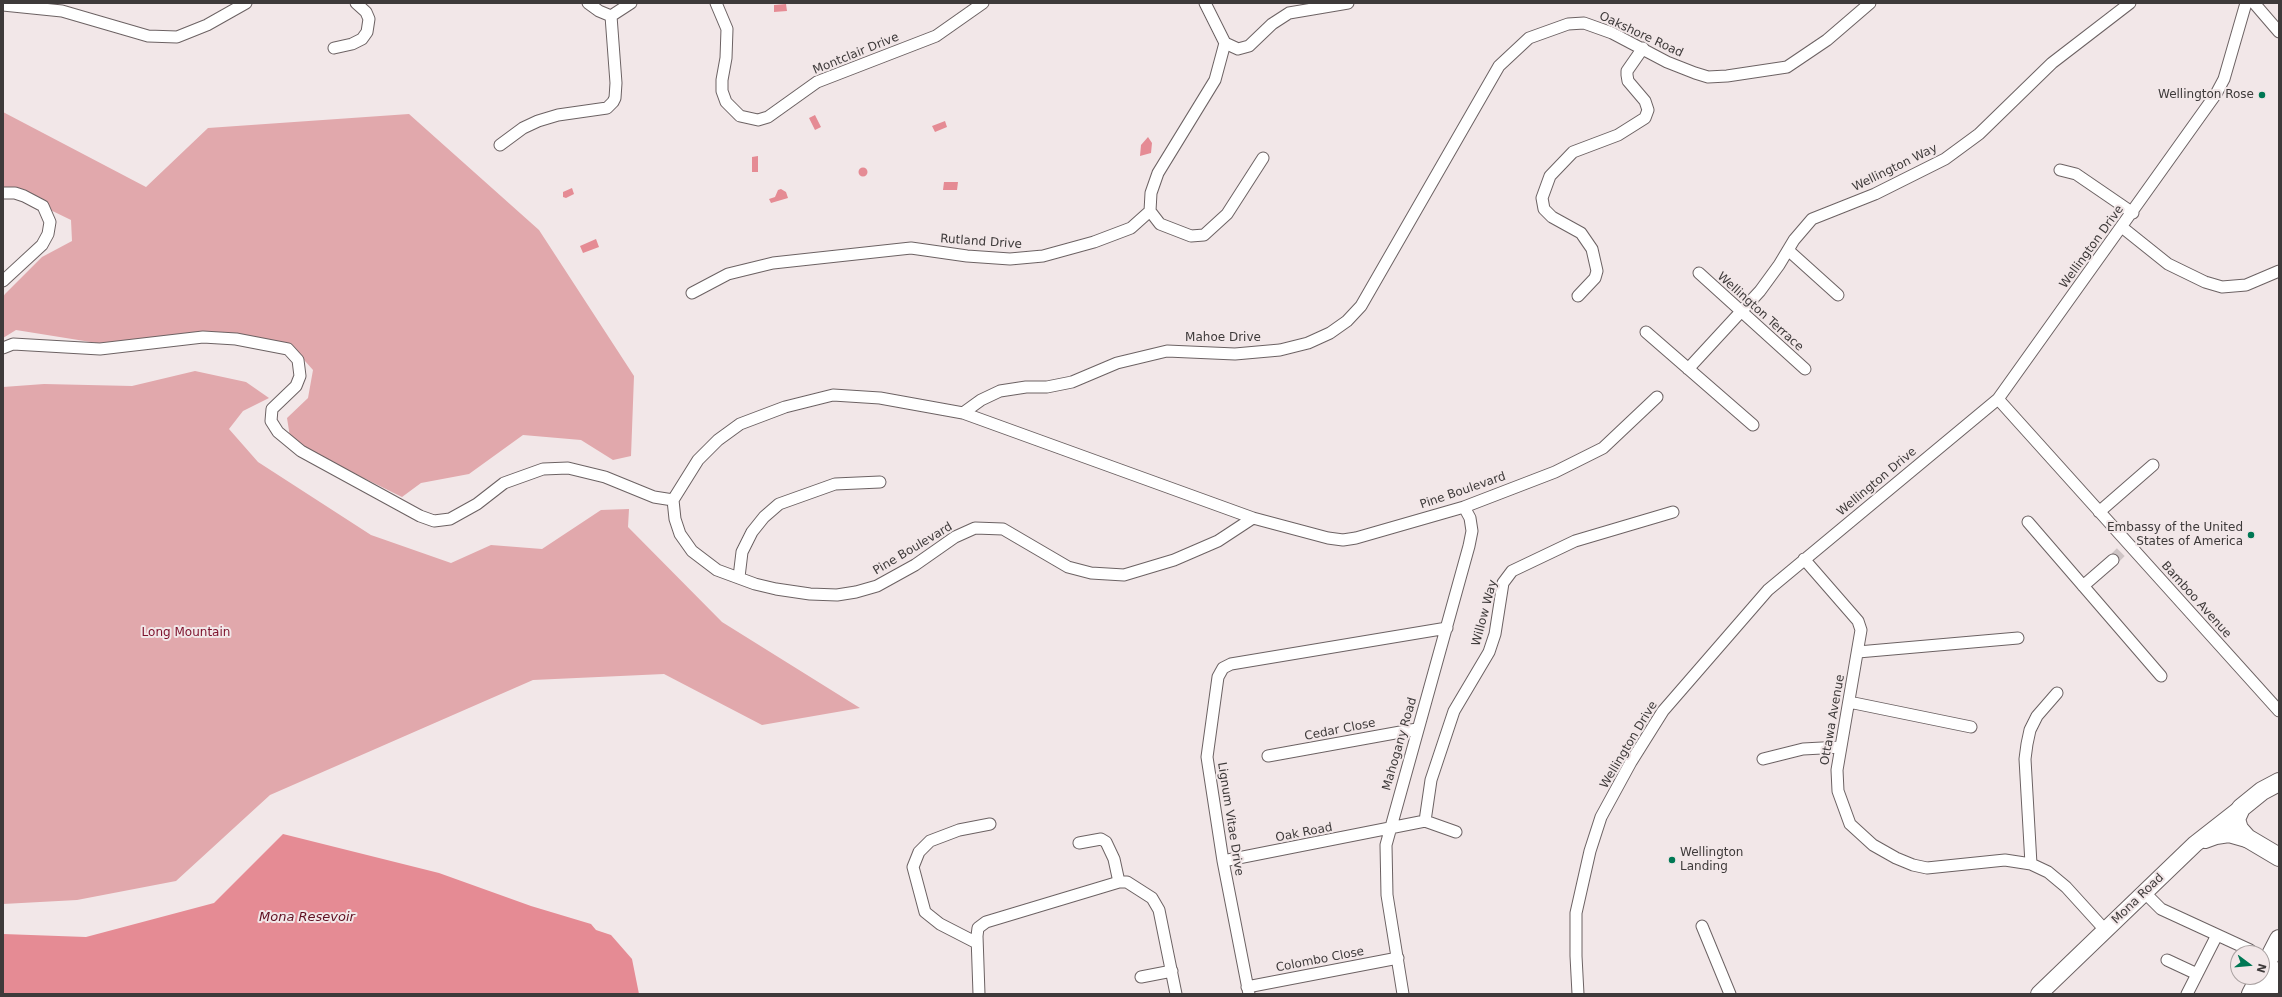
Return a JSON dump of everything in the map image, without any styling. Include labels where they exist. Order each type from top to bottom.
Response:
[{"type":"main road","points":[[2279,782],[2262,791],[2242,808],[2236,819],[2239,828],[2250,840],[2279,858]]},
{"type":"main road","points":[[2270,956],[2279,939]]},
{"type":"main road","points":[[2267,994],[2279,971]]},
{"type":"main road","points":[[2251,994],[2256,985]]},
{"type":"street","points":[[3,5],[62,11],[148,36],[177,36],[207,25],[246,3]]},
{"type":"street","points":[[334,48],[352,44],[362,39],[367,32],[368,19],[366,12],[356,3]]},
{"type":"street","points":[[588,3],[599,12],[611,16]]},
{"type":"street","points":[[611,16],[631,3]]},
{"type":"street","name":"Montclair Drive","points":[[716,3],[727,29],[726,58],[722,80],[722,91],[726,102],[740,116],[758,120],[768,117],[817,82],[936,36],[982,3]]},
{"type":"street","points":[[1205,3],[1225,43],[1238,49],[1249,46],[1272,24],[1290,13],[1348,3]]},
{"type":"street","name":"Oakshore Road","points":[[1445,160],[1499,66],[1529,38],[1568,24],[1584,23],[1612,33],[1667,62],[1708,77],[1727,76],[1787,67],[1828,40],[1870,3]]},
{"type":"street","name":"Wellington Way","points":[[1688,370],[1760,291],[1788,250],[1812,219],[1875,194],[1927,168],[1956,150],[1979,134],[2052,63],[2130,3]]},
{"type":"street","name":"Wellington Drive","points":[[1578,994],[1576,913],[1590,851],[1601,817],[1631,762],[1663,710],[1768,590],[1998,399],[2123,228],[2216,94],[2224,79],[2246,3]]},
{"type":"street","points":[[2254,3],[2279,32]]},
{"type":"street","points":[[500,145],[523,128],[538,121],[558,115],[607,108],[613,102],[616,98],[616,83],[611,16]]},
{"type":"street","points":[[1225,43],[1215,80],[1158,173],[1151,193],[1150,211],[1160,224],[1191,236],[1204,235],[1227,214],[1263,158]]},
{"type":"street","points":[[1578,296],[1595,278],[1597,271],[1592,249],[1581,233],[1552,217],[1544,209],[1542,198],[1550,176],[1573,152],[1618,135],[1645,118],[1648,110],[1644,101],[1628,81],[1627,75],[1627,71],[1642,48]]},
{"type":"street","name":"Mahoe Drive","points":[[963,413],[981,400],[1000,391],[1026,387],[1047,387],[1072,382],[1117,363],[1167,351],[1235,354],[1280,350],[1308,343],[1330,333],[1347,321],[1361,306],[1445,160]]},
{"type":"street","points":[[2060,170],[2076,174],[2133,212]]},
{"type":"street","points":[[3,193],[15,193],[43,206],[50,222],[48,234],[42,245],[3,281]]},
{"type":"street","name":"Rutland Drive","points":[[692,293],[728,274],[773,263],[848,254],[911,248],[967,256],[1010,259],[1043,256],[1094,242],[1131,228],[1150,211]]},
{"type":"street","points":[[2123,228],[2168,264],[2205,282],[2222,287],[2246,285],[2279,271]]},
{"type":"street","points":[[1788,250],[1838,295]]},
{"type":"street","name":"Wellington Terrace","points":[[1699,274],[1805,370]]},
{"type":"street","points":[[1646,332],[1753,425]]},
{"type":"street","points":[[3,348],[13,344],[100,349],[203,337],[236,339],[288,349],[298,360],[300,376],[296,386],[272,409],[271,421],[278,432],[301,451],[420,516],[434,521],[450,519],[477,504],[504,483],[543,469],[568,468],[605,477],[654,498],[673,500]]},
{"type":"street","name":"Pine Boulevard","points":[[1253,518],[1218,541],[1189,554],[1124,575],[1091,573],[1068,567],[1003,529],[990,527],[975,528],[955,537],[914,565],[877,586],[856,592],[837,595],[810,594],[755,584],[739,576],[717,570],[692,551],[680,534],[675,519],[673,500],[698,460],[718,440],[740,424],[784,408],[833,395],[880,398],[963,413],[1253,518],[1320,536],[1343,540],[1356,538],[1464,507],[1555,472],[1603,448],[1657,397]]},
{"type":"street","name":"Bamboo Avenue","points":[[1998,399],[2099,512],[2126,548],[2279,711]]},
{"type":"street","points":[[2099,512],[2153,465]]},
{"type":"street","points":[[739,576],[742,552],[752,532],[764,517],[779,504],[835,484],[880,482]]},
{"type":"street","name":"Mahogany Road","points":[[1403,994],[1387,895],[1385,862],[1389,830],[1447,628],[1472,531],[1470,518],[1464,507]]},
{"type":"street","name":"Willow Way","points":[[1426,821],[1431,780],[1454,711],[1489,652],[1495,634],[1503,583],[1512,571],[1575,541],[1673,512]]},
{"type":"street","points":[[2028,522],[2161,676]]},
{"type":"street","name":"Ottawa Avenue","points":[[1804,559],[1858,621],[1861,630],[1850,702],[1837,770],[1838,791],[1850,824],[1862,836],[1884,852],[1913,865],[1927,868],[2005,860],[2031,864],[2048,872],[2066,887],[2106,931]]},
{"type":"street","points":[[2083,586],[2113,560]]},
{"type":"street","name":"Lignum Vitae Drive","points":[[1248,991],[1223,861],[1206,757],[1218,677],[1223,668],[1232,664],[1447,628]]},
{"type":"street","points":[[1858,652],[2018,638]]},
{"type":"street","points":[[2031,864],[2025,759],[2027,744],[2030,730],[2037,716],[2056,694]]},
{"type":"street","points":[[1850,702],[1971,727]]},
{"type":"street","name":"Cedar Close","points":[[1268,756],[1417,729]]},
{"type":"street","points":[[1763,758],[1803,749],[1841,747]]},
{"type":"street","name":"Mona Road","points":[[2039,994],[2195,844],[2242,808]]},
{"type":"street","points":[[1389,830],[1426,821],[1456,832]]},
{"type":"street","points":[[977,943],[940,924],[925,912],[913,867],[919,852],[930,841],[959,830],[990,824]]},
{"type":"street","name":"Oak Road","points":[[1223,861],[1389,830]]},
{"type":"street","points":[[2195,844],[2216,836],[2230,834],[2250,840]]},
{"type":"street","points":[[1079,843],[1101,839],[1106,842],[1114,859],[1119,882]]},
{"type":"street","points":[[979,994],[977,943],[978,928],[986,922],[1119,882],[1133,884],[1152,898],[1159,910],[1176,994]]},
{"type":"street","points":[[2144,892],[2161,909],[2239,945]]},
{"type":"street","points":[[1702,926],[1730,994]]},
{"type":"street","points":[[2187,994],[2217,935]]},
{"type":"street","name":"Colombo Close","points":[[1248,991],[1398,958]]},
{"type":"street","points":[[2167,960],[2197,974]]},
{"type":"street","points":[[1140,977],[1172,972]]},
{"type":"green space","points":[[3,112],[146,187],[208,128],[409,114],[539,230],[634,376],[631,456],[613,460],[581,440],[523,435],[469,474],[421,483],[402,497],[309,451],[290,437],[287,418],[308,398],[313,370],[297,352],[206,331],[164,339],[97,343],[16,330],[3,338],[3,297],[5,294],[42,257],[72,241],[71,220],[36,203],[3,194]]},
{"type":"green space","name":"Long Mountain","points":[[195,371],[246,382],[269,398],[243,411],[229,429],[258,462],[371,535],[451,563],[491,545],[542,549],[601,510],[629,509],[628,527],[722,622],[860,708],[762,725],[664,674],[533,680],[270,795],[176,881],[77,900],[3,904],[3,387],[44,384],[132,386]]},
{"type":"water","points":[[786,4],[787,11],[774,12],[774,5]]},
{"type":"water","points":[[815,115],[821,127],[815,130],[809,118]]},
{"type":"water","points":[[945,121],[947,127],[935,132],[932,126]]},
{"type":"water","points":[[1148,137],[1152,143],[1151,153],[1140,156],[1141,145]]},
{"type":"water","points":[[758,156],[758,172],[752,172],[752,157]]},
{"type":"water","points":[[863,167],[868,172],[863,177],[858,172]]},
{"type":"water","points":[[944,182],[958,182],[957,190],[943,190]]},
{"type":"water","points":[[572,188],[574,194],[566,198],[563,197],[563,192]]},
{"type":"water","points":[[781,189],[786,192],[788,198],[771,203],[769,199],[775,197],[778,190]]},
{"type":"water","points":[[596,239],[599,247],[583,253],[580,246]]},
{"type":"water","name":"Mona Resevoir","points":[[283,834],[439,873],[531,906],[591,924],[596,930],[611,935],[632,959],[639,994],[3,994],[3,934],[86,937],[214,903]]},
{"type":"tunnel","points":[[2113,560],[2122,551]]},
{"type":"place","name":"Wellington Rose","points":[[2262,95]]},
{"type":"place","name":"Embassy of the United States of America","points":[[2251,535]]},
{"type":"place","name":"Wellington Landing","points":[[1672,860]]}]
